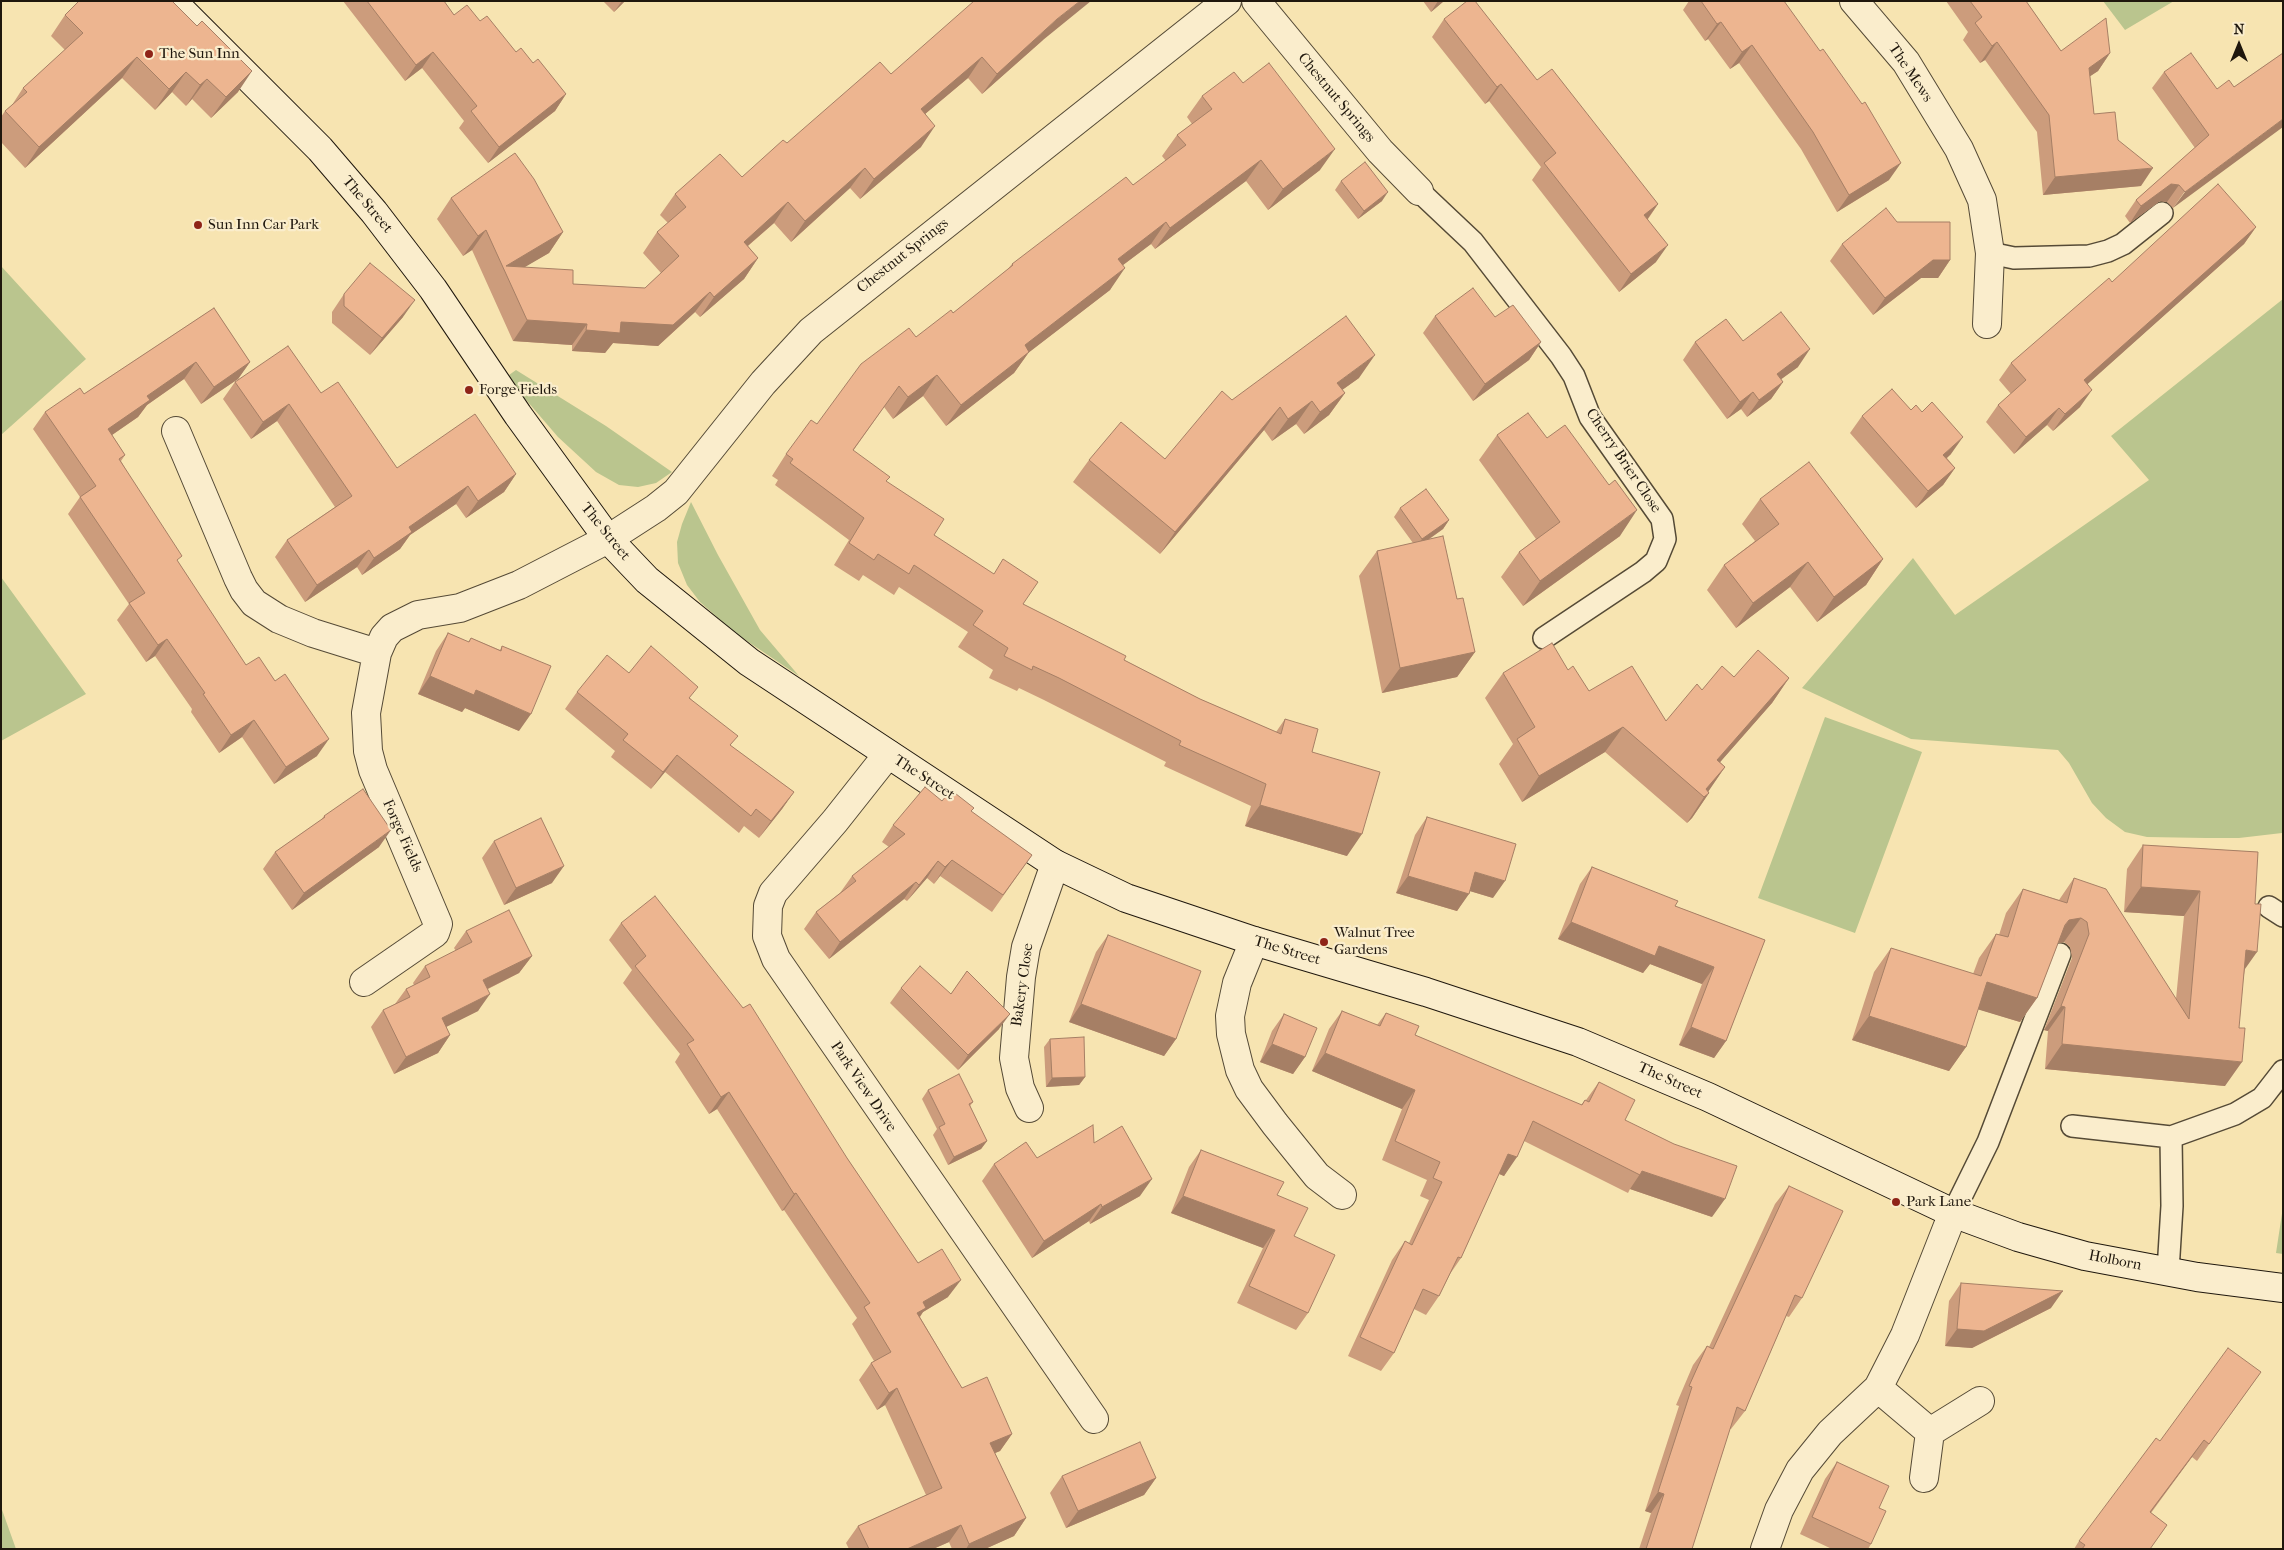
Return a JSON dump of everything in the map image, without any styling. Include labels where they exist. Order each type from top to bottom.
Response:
[{"type":"street","name":"The Street","points":[[172,1],[320,149],[374,212],[438,296],[518,415],[608,539],[647,580],[749,662],[1055,864],[1126,898],[1254,941],[1426,992],[1578,1042],[1708,1097],[1953,1213]]},
{"type":"street","name":"Chestnut Springs","points":[[608,539],[656,508],[676,492],[763,383],[811,331],[1227,1]]},
{"type":"street","name":"Chestnut Springs","points":[[1256,1],[1380,151],[1419,191]]},
{"type":"street","name":"The Mews","points":[[1854,1],[1906,62],[1959,149],[1982,200],[1990,253],[1987,324]]},
{"type":"street","points":[[176,431],[238,578],[244,590],[254,602],[279,619],[312,633],[377,652]]},
{"type":"street","name":"Forge Fields","points":[[364,982],[435,933],[438,924],[373,770],[368,751],[366,714],[377,652],[384,636],[400,623],[418,615],[460,608],[488,599],[608,539]]},
{"type":"street","name":"Park View Drive","points":[[888,754],[836,821],[773,893],[768,906],[767,936],[776,959],[1094,1419]]},
{"type":"street","name":"Bakery Close","points":[[1029,1108],[1020,1088],[1014,1058],[1021,977],[1026,947],[1055,864]]},
{"type":"street","points":[[1254,941],[1235,991],[1230,1016],[1231,1034],[1240,1070],[1249,1089],[1317,1176],[1342,1196]]},
{"type":"street","points":[[1765,1549],[1779,1510],[1800,1470],[1830,1433],[1878,1388],[1905,1335],[1953,1213]]},
{"type":"street","name":"Holborn","points":[[1953,1213],[2018,1236],[2085,1256],[2168,1271],[2283,1288]]},
{"type":"street","points":[[1878,1388],[1930,1432]]},
{"type":"street","points":[[1930,1432],[1980,1401]]},
{"type":"street","points":[[1924,1478],[1930,1432]]},
{"type":"lane","name":"Cherry Brier Close","points":[[1419,191],[1473,242],[1561,356],[1574,376],[1590,417],[1656,508],[1663,524],[1665,539],[1656,561],[1638,576],[1544,638]]},
{"type":"lane","points":[[1990,253],[2014,258],[2089,256],[2123,244],[2162,213]]},
{"type":"lane","points":[[1953,1213],[1988,1142],[2060,954]]},
{"type":"lane","points":[[2072,1126],[2171,1136],[2210,1124],[2249,1106],[2262,1098],[2283,1070]]},
{"type":"lane","points":[[2168,1271],[2172,1206],[2171,1136]]},
{"type":"green space","points":[[2103,1],[2174,1],[2125,30]]},
{"type":"green space","points":[[1,266],[86,359],[1,435]]},
{"type":"green space","points":[[2283,299],[2282,833],[2239,838],[2206,838],[2147,837],[2125,832],[2106,818],[2092,803],[2069,763],[2058,750],[1911,739],[1802,688],[1913,558],[1955,615],[2149,480],[2111,436]]},
{"type":"green space","points":[[516,370],[606,426],[672,472],[656,483],[638,487],[619,485],[596,472],[558,437],[521,394],[509,375]]},
{"type":"green space","points":[[691,502],[760,630],[799,676],[735,633],[700,602],[687,585],[678,563],[677,542]]},
{"type":"green space","points":[[1,577],[86,694],[1,741]]},
{"type":"green space","points":[[1825,717],[1922,752],[1855,933],[1758,898]]},
{"type":"green space","points":[[2283,1207],[2283,1254],[2276,1253]]},
{"type":"green space","points":[[1,1507],[16,1549],[1,1549]]},
{"type":"building","points":[[79,1],[172,1],[197,26],[202,21],[252,71],[226,97],[207,79],[200,85],[186,72],[169,89],[137,57],[39,147],[5,111],[27,92],[23,88],[83,33],[65,15]]},
{"type":"building","points":[[367,1],[444,1],[454,15],[467,5],[480,21],[487,16],[516,52],[521,48],[533,63],[538,59],[566,94],[499,147],[471,111],[477,106],[433,52],[416,65]]},
{"type":"building","points":[[974,1],[1080,1],[1057,19],[997,74],[982,57],[921,109],[935,126],[874,179],[865,168],[805,221],[788,202],[744,242],[758,258],[714,297],[710,292],[673,325],[621,322],[620,333],[586,330],[587,324],[527,320],[486,230],[478,236],[451,198],[515,153],[534,179],[563,232],[506,266],[573,270],[573,284],[645,288],[679,256],[657,232],[686,207],[675,194],[720,154],[742,177],[783,140],[787,143],[880,62],[891,74]]},
{"type":"building","points":[[1467,1],[1475,1],[1537,80],[1552,69],[1658,204],[1644,215],[1668,245],[1631,274],[1544,163],[1556,153],[1501,84],[1497,87],[1444,19]]},
{"type":"building","points":[[1701,1],[1784,1],[1820,51],[1823,49],[1862,104],[1865,102],[1901,163],[1849,195],[1813,132],[1752,45],[1742,52],[1721,22],[1717,24]]},
{"type":"building","points":[[1970,1],[2026,1],[2061,51],[2106,18],[2110,53],[2089,68],[2094,114],[2115,112],[2118,140],[2153,168],[2055,177],[2049,115],[1997,42],[1992,46],[1975,23],[1982,17]]},
{"type":"building","points":[[2191,53],[2217,89],[2229,80],[2234,87],[2283,53],[2283,119],[2185,192],[2179,185],[2171,184],[2141,206],[2136,200],[2209,135],[2164,72]]},
{"type":"building","points":[[1269,63],[1335,149],[1283,189],[1261,160],[1170,228],[1166,222],[1118,259],[1125,268],[1025,345],[1029,352],[961,405],[937,375],[908,397],[899,386],[853,450],[890,477],[886,481],[944,519],[934,535],[994,574],[1003,559],[1038,582],[1023,604],[1126,656],[1124,660],[1200,699],[1281,734],[1285,719],[1318,729],[1312,752],[1380,772],[1362,834],[1260,805],[1266,784],[1179,745],[1181,741],[1059,678],[1033,666],[1032,670],[1004,656],[1008,648],[973,625],[983,611],[914,565],[909,574],[878,554],[874,560],[849,543],[864,518],[790,463],[793,459],[786,454],[811,420],[817,424],[861,364],[909,328],[916,337],[951,310],[953,313],[1012,264],[1126,177],[1133,185],[1186,145],[1177,135],[1212,109],[1202,96],[1234,72],[1243,83]]},
{"type":"building","points":[[1365,162],[1388,192],[1364,211],[1341,181]]},
{"type":"building","points":[[2218,184],[2256,227],[2084,380],[2092,390],[2065,414],[2059,408],[2026,437],[1998,405],[2026,380],[2011,363],[2109,278],[2112,282]]},
{"type":"building","points":[[1886,208],[1897,222],[1950,222],[1950,260],[1933,260],[1885,298],[1842,244]]},
{"type":"building","points":[[370,263],[415,300],[382,338],[344,306],[344,294]]},
{"type":"building","points":[[1473,288],[1495,317],[1513,305],[1541,342],[1485,384],[1435,316]]},
{"type":"building","points":[[214,308],[250,362],[214,387],[196,362],[147,396],[150,400],[108,429],[125,455],[119,459],[182,556],[177,560],[246,665],[259,657],[275,681],[285,674],[329,739],[286,767],[254,720],[231,735],[203,694],[205,693],[167,639],[158,645],[129,603],[145,593],[80,497],[96,486],[45,412],[80,388],[84,394]]},
{"type":"building","points":[[1781,312],[1810,349],[1777,374],[1783,382],[1759,400],[1753,392],[1740,402],[1695,342],[1726,319],[1743,341]]},
{"type":"building","points":[[1346,316],[1375,355],[1337,383],[1345,393],[1320,412],[1312,401],[1288,419],[1280,407],[1175,532],[1089,460],[1121,422],[1165,459],[1222,391],[1232,400]]},
{"type":"building","points":[[288,346],[321,393],[338,382],[397,468],[475,414],[516,474],[478,501],[468,486],[409,527],[412,532],[374,558],[369,550],[317,585],[287,540],[352,496],[289,404],[263,422],[235,382]]},
{"type":"building","points":[[1892,389],[1911,410],[1916,405],[1922,412],[1932,402],[1963,437],[1943,455],[1955,468],[1928,491],[1862,416]]},
{"type":"building","points":[[1528,413],[1547,438],[1565,425],[1609,485],[1615,480],[1637,510],[1540,581],[1519,552],[1560,522],[1497,435]]},
{"type":"building","points":[[1809,462],[1883,559],[1834,597],[1808,562],[1753,603],[1724,565],[1779,524],[1760,499]]},
{"type":"building","points":[[1426,489],[1449,520],[1422,539],[1400,508]]},
{"type":"building","points":[[1443,536],[1457,599],[1463,598],[1475,652],[1400,668],[1377,551]]},
{"type":"building","points":[[448,633],[469,642],[471,638],[501,651],[502,646],[551,666],[531,714],[476,690],[474,695],[430,676]]},
{"type":"building","points":[[1552,643],[1568,670],[1573,666],[1589,691],[1632,666],[1666,721],[1697,684],[1702,690],[1722,666],[1734,677],[1758,650],[1789,678],[1717,760],[1725,767],[1706,789],[1709,793],[1704,797],[1623,727],[1539,776],[1517,739],[1535,727],[1503,673]]},
{"type":"building","points":[[651,646],[698,687],[689,698],[738,736],[730,745],[794,792],[771,821],[756,809],[751,816],[677,755],[663,772],[623,740],[628,734],[577,692],[607,655],[629,673]]},
{"type":"building","points":[[925,787],[942,801],[951,790],[974,808],[971,811],[1032,855],[1003,895],[952,860],[945,867],[938,861],[919,885],[916,882],[840,942],[816,912],[856,881],[852,876],[905,834],[893,825]]},
{"type":"building","points":[[363,789],[391,830],[304,893],[275,852]]},
{"type":"building","points":[[1427,817],[1516,844],[1505,881],[1475,872],[1469,894],[1408,876]]},
{"type":"building","points":[[541,818],[564,866],[516,888],[494,841]]},
{"type":"building","points":[[2143,845],[2258,852],[2255,904],[2261,904],[2257,952],[2246,950],[2239,1028],[2245,1028],[2242,1062],[2062,1044],[2065,1007],[2061,1006],[2089,934],[2087,922],[2081,918],[2069,920],[2065,925],[2037,998],[1987,982],[1966,1047],[1869,1016],[1891,948],[1981,976],[1996,934],[2008,937],[2023,889],[2067,903],[2074,878],[2106,889],[2189,1019],[2200,891],[2141,887]]},
{"type":"building","points":[[1592,867],[1678,901],[1675,906],[1765,940],[1726,1041],[1691,1027],[1714,967],[1659,946],[1655,956],[1571,922]]},
{"type":"building","points":[[655,896],[743,1008],[750,1004],[847,1158],[918,1263],[942,1249],[961,1280],[923,1302],[926,1308],[917,1313],[962,1388],[987,1377],[1012,1434],[990,1443],[1026,1518],[969,1544],[961,1525],[907,1549],[869,1549],[858,1526],[942,1488],[897,1388],[889,1393],[871,1363],[891,1352],[864,1307],[870,1303],[796,1193],[794,1194],[729,1092],[721,1097],[687,1044],[694,1040],[635,966],[646,956],[621,923]]},
{"type":"building","points":[[509,910],[532,956],[483,980],[490,994],[442,1018],[450,1035],[406,1057],[383,1010],[410,997],[406,989],[430,977],[425,966],[472,942],[466,931]]},
{"type":"building","points":[[1108,935],[1201,971],[1176,1039],[1081,1004]]},
{"type":"building","points":[[920,966],[951,994],[967,971],[1010,1014],[968,1055],[901,988]]},
{"type":"building","points":[[1342,1011],[1380,1026],[1386,1013],[1419,1026],[1415,1035],[1582,1105],[1585,1100],[1589,1102],[1599,1082],[1635,1100],[1625,1120],[1674,1144],[1737,1166],[1725,1199],[1642,1171],[1640,1175],[1533,1121],[1517,1157],[1508,1154],[1461,1258],[1458,1257],[1439,1296],[1423,1289],[1394,1353],[1360,1337],[1405,1241],[1412,1245],[1442,1182],[1433,1178],[1440,1162],[1395,1141],[1415,1090],[1325,1053]]},
{"type":"building","points":[[1284,1014],[1317,1028],[1305,1057],[1272,1044]]},
{"type":"building","points":[[1084,1037],[1085,1077],[1052,1078],[1050,1039]]},
{"type":"building","points":[[959,1074],[973,1102],[969,1104],[987,1141],[954,1157],[939,1127],[945,1124],[928,1090]]},
{"type":"building","points":[[1093,1125],[1094,1143],[1122,1126],[1152,1179],[1102,1207],[1101,1204],[1044,1241],[994,1164],[1026,1142],[1037,1158]]},
{"type":"building","points":[[1201,1150],[1284,1182],[1277,1195],[1308,1208],[1294,1236],[1335,1255],[1308,1313],[1249,1286],[1275,1230],[1183,1196]]},
{"type":"building","points":[[1789,1186],[1843,1211],[1802,1298],[1795,1295],[1745,1411],[1737,1407],[1692,1549],[1646,1549],[1664,1494],[1658,1492],[1692,1387],[1689,1386],[1707,1346],[1713,1349]]},
{"type":"building","points":[[1961,1283],[2063,1291],[1984,1331],[1957,1329]]},
{"type":"building","points":[[2228,1348],[2261,1372],[2209,1444],[2204,1440],[2150,1512],[2167,1525],[2150,1549],[2082,1549],[2085,1545],[2079,1541],[2156,1438],[2160,1441]]},
{"type":"building","points":[[1140,1442],[1156,1478],[1078,1511],[1062,1476]]},
{"type":"building","points":[[1837,1462],[1889,1486],[1879,1508],[1886,1511],[1871,1544],[1812,1517]]},
{"type":"place","name":"The Sun Inn","points":[[149,54]]},
{"type":"place","name":"Sun Inn Car Park","points":[[198,225]]},
{"type":"place","name":"Forge Fields","points":[[469,390]]},
{"type":"place","name":"Walnut Tree Gardens","points":[[1324,942]]},
{"type":"place","name":"Park Lane","points":[[1896,1202]]}]
